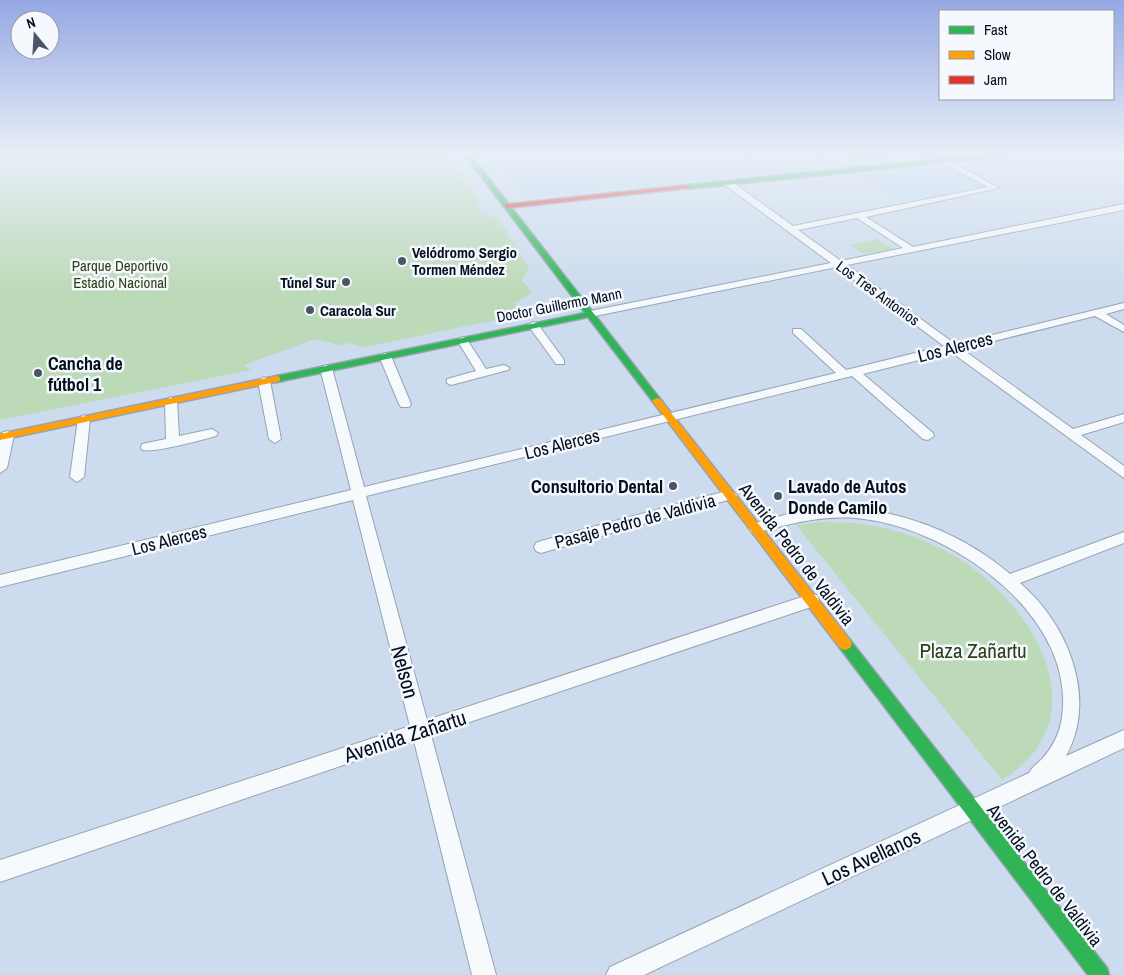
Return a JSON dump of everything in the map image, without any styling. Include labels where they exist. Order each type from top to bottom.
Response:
[{"type":"main road","name":"Avenida Pedro de Valdivia","points":[[502,200],[1100,975]]},
{"type":"main road","points":[[507,206],[569,200]]},
{"type":"main road","name":"Doctor Guillermo Mann","points":[[4,436],[590,314]]},
{"type":"street","name":"Los Tres Antonios","points":[[751,200],[1124,473]]},
{"type":"street","points":[[791,229],[939,200]]},
{"type":"street","name":"Doctor Guillermo Mann","points":[[590,314],[1124,207]]},
{"type":"street","points":[[859,216],[912,250]]},
{"type":"street","name":"Los Alerces","points":[[0,581],[1124,306]]},
{"type":"street","points":[[1097,313],[1124,329]]},
{"type":"street","points":[[533,325],[560,362]]},
{"type":"street","points":[[797,331],[928,436]]},
{"type":"street","points":[[462,340],[482,373]]},
{"type":"street","points":[[385,356],[405,404]]},
{"type":"street","name":"Nelson","points":[[326,368],[484,975]]},
{"type":"street","points":[[451,381],[504,368]]},
{"type":"street","points":[[264,381],[275,439]]},
{"type":"street","points":[[171,401],[172,442]]},
{"type":"street","points":[[1071,434],[1124,418]]},
{"type":"street","points":[[77,477],[84,419]]},
{"type":"street","points":[[147,447],[212,433]]},
{"type":"street","points":[[0,468],[4,436]]},
{"type":"street","name":"Pasaje Pedro de Valdivia","points":[[541,547],[730,495]]},
{"type":"street","points":[[756,528],[795,516],[820,512],[876,515],[913,525],[947,539],[974,554],[1008,581],[1033,607],[1053,636],[1066,666],[1072,698],[1070,719],[1061,748],[1041,773],[1023,786]]},
{"type":"street","points":[[1008,581],[1124,537]]},
{"type":"street","name":"Avenida Zañartu","points":[[0,871],[811,600]]},
{"type":"street","name":"Los Avellanos","points":[[618,975],[1124,739]]},
{"type":"shaded area","points":[[897,200],[919,200],[905,202]]},
{"type":"green space","name":"Parque Deportivo Estadio Nacional","points":[[0,200],[477,200],[481,212],[498,218],[529,268],[522,280],[532,293],[515,303],[517,310],[503,312],[506,318],[365,347],[349,343],[339,345],[315,339],[244,365],[251,370],[0,420]]},
{"type":"green space","points":[[878,239],[893,249],[863,254],[849,245]]},
{"type":"green space","name":"Plaza Zañartu","points":[[822,522],[854,523],[884,528],[915,537],[944,550],[974,569],[1003,594],[1026,624],[1044,656],[1052,689],[1049,722],[1033,753],[1002,780],[796,525]]},
{"type":"traffic: fast","points":[[502,200],[657,401]]},
{"type":"traffic: fast","points":[[277,379],[590,314]]},
{"type":"traffic: fast","points":[[845,644],[1100,975]]},
{"type":"traffic: slow","points":[[0,437],[277,379]]},
{"type":"traffic: slow","points":[[657,401],[845,644]]},
{"type":"traffic: jam","points":[[507,206],[569,200]]},
{"type":"place","name":"Velódromo Sergio Tormen Méndez","points":[[402,261]]},
{"type":"place","name":"Túnel Sur","points":[[346,282]]},
{"type":"place","name":"Caracola Sur","points":[[310,310]]},
{"type":"place","name":"Cancha de fútbol 1","points":[[38,373]]},
{"type":"place","name":"Consultorio Dental","points":[[673,486]]},
{"type":"place","name":"Lavado de Autos Donde Camilo","points":[[778,496]]}]
